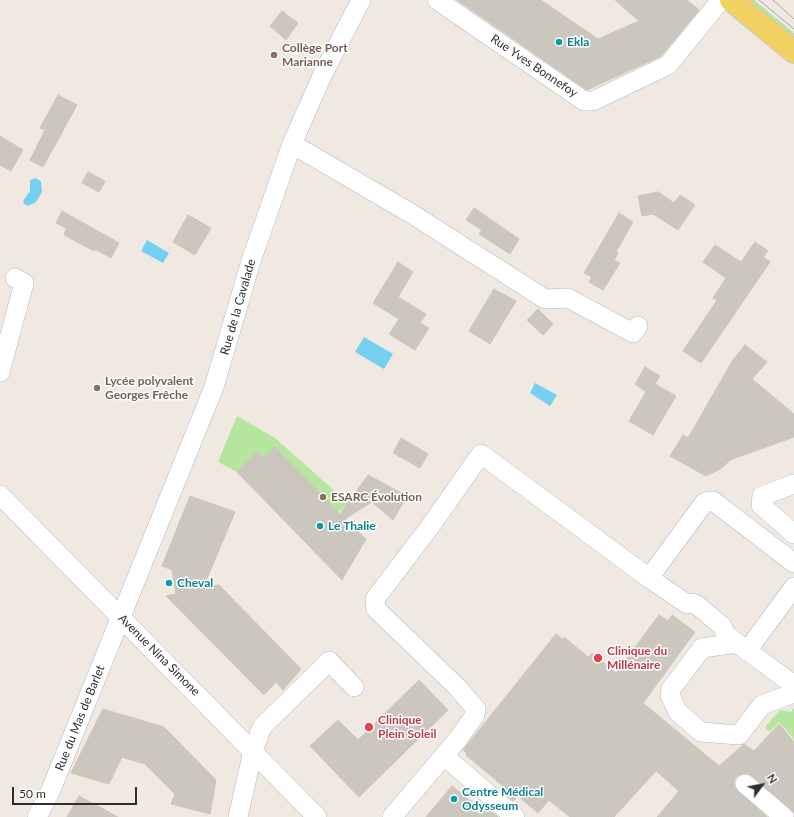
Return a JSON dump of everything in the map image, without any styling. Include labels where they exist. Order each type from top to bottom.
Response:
[{"type":"main road","points":[[731,0],[793,52]]},
{"type":"street","name":"Rue de la Cavalade","points":[[121,617],[214,387],[251,261],[292,144],[322,76],[361,0]]},
{"type":"street","name":"Rue Yves Bonnefoy","points":[[437,0],[584,101],[593,101],[668,65],[721,0]]},
{"type":"street","points":[[292,144],[412,214],[545,299],[561,305],[568,298],[633,333],[638,326]]},
{"type":"street","points":[[0,372],[24,283],[15,278]]},
{"type":"street","points":[[392,817],[458,739],[475,715],[476,709],[457,687],[376,609],[374,602],[481,454],[649,578],[687,604],[687,610],[718,633],[737,643],[794,685]]},
{"type":"street","points":[[794,484],[762,496],[760,505],[794,534]]},
{"type":"street","name":"Avenue Nina Simone","points":[[0,495],[317,817]]},
{"type":"street","points":[[649,578],[704,503],[708,501],[713,501],[794,563]]},
{"type":"street","points":[[794,587],[737,643],[702,648],[671,689],[670,695],[678,712],[701,732],[739,735],[762,705],[794,693]]},
{"type":"street","name":"Rue du Mas de Barlet","points":[[37,817],[50,792],[121,617]]},
{"type":"street","points":[[238,817],[253,751],[262,727],[329,661],[354,687]]},
{"type":"street","points":[[444,756],[514,817]]},
{"type":"street","points":[[745,784],[784,817]]},
{"type":"green space","points":[[745,0],[754,0],[794,33],[794,40]]},
{"type":"green space","points":[[237,416],[275,438],[348,503],[338,512],[275,447],[263,458],[257,453],[237,472],[218,462]]},
{"type":"green space","points":[[794,708],[794,739],[779,722],[769,732],[765,727],[780,710],[791,712]]},
{"type":"water","points":[[35,178],[41,181],[42,192],[36,202],[28,206],[24,204],[23,201],[30,191],[30,180]]},
{"type":"water","points":[[147,240],[169,253],[163,263],[141,251]]},
{"type":"water","points":[[364,337],[393,354],[384,369],[355,352]]},
{"type":"water","points":[[535,383],[557,395],[550,406],[530,393]]},
{"type":"building","name":"Ekla","points":[[457,0],[541,0],[598,39],[639,21],[615,0],[687,0],[699,10],[661,56],[587,90]]},
{"type":"building","points":[[282,11],[298,23],[286,40],[270,26]]},
{"type":"building","points":[[58,95],[77,105],[43,167],[30,160],[45,130],[40,128]]},
{"type":"building","points":[[0,136],[23,150],[11,171],[0,165]]},
{"type":"building","points":[[88,172],[105,181],[99,192],[82,183]]},
{"type":"building","points":[[658,192],[674,203],[680,195],[695,205],[678,230],[653,214],[642,216],[638,196]]},
{"type":"building","points":[[474,208],[519,239],[510,254],[479,234],[482,230],[466,220]]},
{"type":"building","points":[[62,211],[119,243],[111,258],[64,235],[66,228],[56,223]]},
{"type":"building","points":[[619,213],[633,222],[616,252],[618,253],[614,260],[620,263],[603,290],[589,282],[592,277],[584,273]]},
{"type":"building","points":[[188,215],[211,228],[195,255],[173,242]]},
{"type":"building","points":[[755,242],[768,251],[763,257],[770,262],[701,363],[683,351],[717,300],[713,298],[726,278],[703,262],[715,245],[741,262]]},
{"type":"building","points":[[398,262],[413,272],[398,297],[426,314],[420,323],[429,328],[415,350],[389,334],[399,319],[373,303]]},
{"type":"building","points":[[494,289],[516,301],[490,344],[469,331]]},
{"type":"building","points":[[538,309],[553,324],[543,335],[527,320]]},
{"type":"building","points":[[745,345],[767,362],[752,379],[794,414],[794,437],[730,460],[722,468],[706,476],[670,456],[683,435],[688,438],[733,360]]},
{"type":"building","points":[[645,367],[660,376],[655,384],[676,396],[653,435],[629,421],[646,392],[635,384]]},
{"type":"building","points":[[401,438],[428,454],[420,468],[393,453]]},
{"type":"building","name":"Le Thalie","points":[[275,447],[340,514],[368,475],[407,496],[393,520],[372,502],[345,519],[366,539],[342,580],[237,472],[257,452],[263,458]]},
{"type":"building","points":[[190,496],[235,512],[203,588],[219,585],[301,669],[283,690],[276,682],[264,695],[166,596],[176,594],[172,570],[162,566]]},
{"type":"building","name":"Clinique du Millénaire","points":[[659,615],[668,621],[672,615],[695,632],[643,703],[719,766],[744,744],[754,751],[779,724],[794,742],[794,813],[747,773],[736,777],[734,782],[735,788],[767,817],[657,817],[679,791],[656,771],[614,817],[570,817],[549,800],[538,813],[518,796],[513,801],[501,790],[504,787],[466,755],[467,754],[463,750],[556,634],[563,640],[564,637],[588,657],[592,653],[616,673]]},
{"type":"building","points":[[419,680],[448,710],[359,797],[310,746],[338,720],[358,740]]},
{"type":"building","points":[[103,709],[164,727],[216,780],[210,814],[171,804],[175,794],[145,764],[122,757],[109,784],[71,773]]},
{"type":"building","name":"Centre Médical Odysseum","points":[[452,786],[484,812],[487,808],[498,817],[426,817]]},
{"type":"building","points":[[79,796],[118,817],[67,817]]},
{"type":"tram line","points":[[759,0],[794,29]]},
{"type":"tram line","points":[[773,0],[794,19]]},
{"type":"place","name":"Ekla","points":[[559,42]]},
{"type":"place","name":"Collège Port Marianne","points":[[274,55]]},
{"type":"place","name":"Lycée polyvalent Georges Frêche","points":[[97,388]]},
{"type":"place","name":"ESARC Évolution","points":[[323,497]]},
{"type":"place","name":"Le Thalie","points":[[320,526]]},
{"type":"place","name":"Cheval","points":[[169,583]]},
{"type":"place","name":"Clinique du Millénaire","points":[[598,658]]},
{"type":"place","name":"Clinique Plein Soleil","points":[[369,727]]},
{"type":"place","name":"Centre Médical Odysseum","points":[[454,799]]}]
